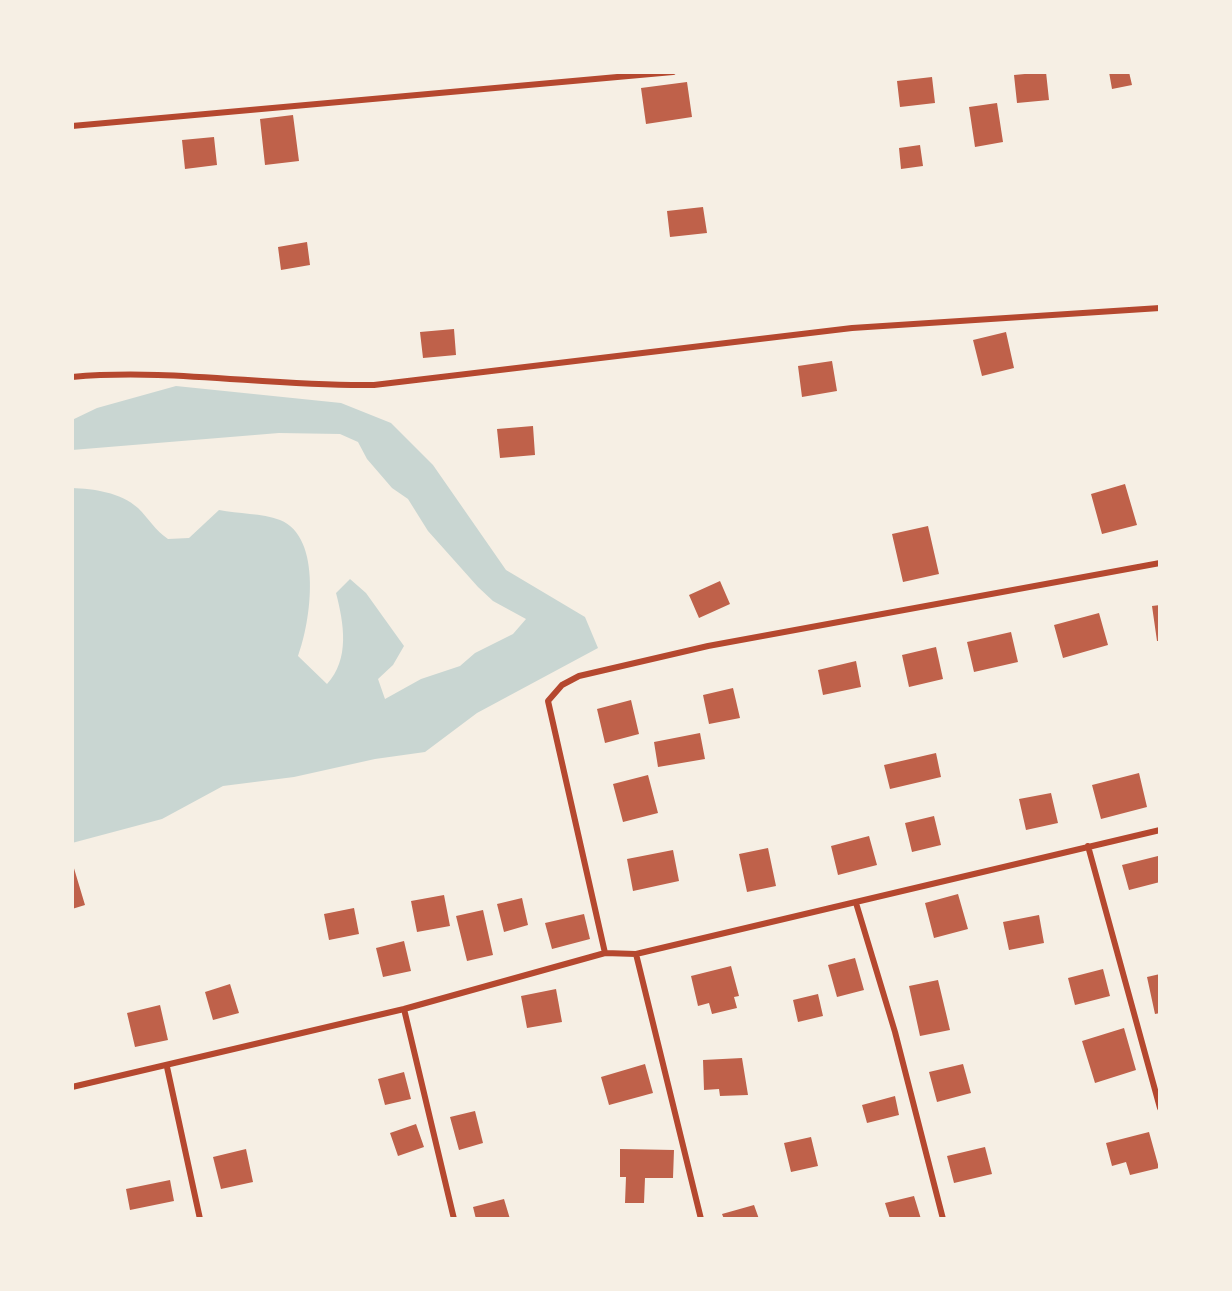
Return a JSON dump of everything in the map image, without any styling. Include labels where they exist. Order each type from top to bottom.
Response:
[{"type":"lane","points":[[72,126],[673,72]]},
{"type":"lane","points":[[72,377],[119,373],[309,386],[374,385],[852,328],[1160,308]]},
{"type":"lane","points":[[605,953],[548,701],[562,685],[579,676],[708,646],[1160,563]]},
{"type":"lane","points":[[72,1087],[404,1009],[605,953],[636,954],[1160,830]]},
{"type":"lane","points":[[1088,846],[1160,1108]]},
{"type":"lane","points":[[856,903],[895,1032],[943,1219]]},
{"type":"lane","points":[[636,954],[701,1219]]},
{"type":"lane","points":[[404,1009],[454,1219]]},
{"type":"lane","points":[[167,1067],[200,1219]]},
{"type":"shaded area","points":[[176,386],[341,403],[391,423],[433,465],[506,570],[585,617],[598,648],[477,713],[425,752],[375,759],[294,777],[223,786],[162,819],[72,843],[72,488],[123,498],[138,508],[168,539],[189,538],[219,510],[273,518],[294,529],[303,544],[310,582],[307,623],[298,656],[327,684],[342,652],[343,629],[336,593],[350,579],[366,593],[404,646],[393,665],[378,679],[385,699],[421,679],[460,666],[475,653],[513,634],[526,619],[493,601],[478,587],[428,531],[408,499],[392,488],[367,459],[358,442],[340,434],[279,433],[72,450],[72,420],[97,408]]},
{"type":"building","points":[[1046,72],[1049,100],[1017,103],[1014,75]]},
{"type":"building","points":[[1109,72],[1129,72],[1132,85],[1112,89]]},
{"type":"building","points":[[932,77],[935,103],[900,107],[897,81]]},
{"type":"building","points":[[687,82],[692,117],[646,124],[641,88]]},
{"type":"building","points":[[997,103],[1003,142],[975,147],[969,107]]},
{"type":"building","points":[[293,115],[299,161],[265,165],[260,119]]},
{"type":"building","points":[[214,137],[217,165],[185,169],[182,140]]},
{"type":"building","points":[[920,145],[923,166],[901,169],[899,148]]},
{"type":"building","points":[[703,207],[707,233],[670,237],[667,211]]},
{"type":"building","points":[[307,242],[310,265],[281,270],[278,247]]},
{"type":"building","points":[[454,329],[456,355],[423,358],[420,332]]},
{"type":"building","points":[[1006,332],[1014,368],[982,376],[973,340]]},
{"type":"building","points":[[832,361],[837,391],[802,397],[798,366]]},
{"type":"building","points":[[533,426],[535,455],[500,458],[497,429]]},
{"type":"building","points":[[1125,484],[1137,525],[1102,534],[1091,494]]},
{"type":"building","points":[[928,526],[939,574],[903,582],[892,534]]},
{"type":"building","points":[[720,581],[730,604],[699,618],[689,595]]},
{"type":"building","points":[[1160,605],[1160,641],[1157,641],[1152,606]]},
{"type":"building","points":[[1099,613],[1108,645],[1063,658],[1054,625]]},
{"type":"building","points":[[1011,632],[1018,662],[974,672],[967,642]]},
{"type":"building","points":[[936,647],[943,679],[909,687],[902,655]]},
{"type":"building","points":[[856,661],[861,687],[823,695],[818,670]]},
{"type":"building","points":[[733,688],[740,718],[709,724],[703,695]]},
{"type":"building","points":[[631,700],[639,734],[605,743],[597,709]]},
{"type":"building","points":[[700,733],[705,759],[658,767],[654,742]]},
{"type":"building","points":[[936,753],[941,777],[890,789],[884,765]]},
{"type":"building","points":[[1139,773],[1147,807],[1101,819],[1092,785]]},
{"type":"building","points":[[648,775],[658,813],[623,822],[613,784]]},
{"type":"building","points":[[1051,793],[1058,823],[1026,830],[1019,799]]},
{"type":"building","points":[[934,816],[941,845],[912,852],[905,823]]},
{"type":"building","points":[[869,836],[877,865],[838,875],[831,846]]},
{"type":"building","points":[[768,848],[776,886],[747,892],[739,854]]},
{"type":"building","points":[[673,850],[679,881],[633,891],[627,859]]},
{"type":"building","points":[[1158,856],[1160,882],[1129,890],[1122,865]]},
{"type":"building","points":[[72,866],[85,905],[72,909]]},
{"type":"building","points":[[958,894],[968,929],[934,938],[925,903]]},
{"type":"building","points":[[444,895],[450,926],[417,932],[411,901]]},
{"type":"building","points":[[522,898],[528,925],[504,932],[497,904]]},
{"type":"building","points":[[354,908],[359,934],[329,940],[324,914]]},
{"type":"building","points":[[483,910],[493,955],[467,961],[456,916]]},
{"type":"building","points":[[584,914],[590,939],[552,949],[545,923]]},
{"type":"building","points":[[1039,915],[1044,943],[1009,950],[1003,922]]},
{"type":"building","points":[[404,941],[411,971],[383,977],[376,948]]},
{"type":"building","points":[[855,958],[864,990],[837,997],[828,965]]},
{"type":"building","points":[[731,966],[739,996],[734,997],[737,1008],[712,1014],[709,1003],[698,1006],[691,976]]},
{"type":"building","points":[[1103,969],[1110,996],[1075,1005],[1068,978]]},
{"type":"building","points":[[1160,974],[1160,1013],[1155,1014],[1147,977]]},
{"type":"building","points":[[938,980],[950,1030],[920,1036],[909,986]]},
{"type":"building","points":[[230,984],[239,1013],[213,1020],[205,992]]},
{"type":"building","points":[[556,989],[562,1022],[527,1028],[521,996]]},
{"type":"building","points":[[818,994],[823,1016],[798,1022],[793,1000]]},
{"type":"building","points":[[160,1005],[168,1040],[135,1047],[127,1013]]},
{"type":"building","points":[[1124,1028],[1136,1070],[1095,1083],[1082,1041]]},
{"type":"building","points":[[742,1058],[748,1095],[720,1096],[719,1089],[704,1090],[703,1060]]},
{"type":"building","points":[[645,1064],[653,1093],[609,1105],[601,1077]]},
{"type":"building","points":[[963,1064],[971,1093],[937,1102],[929,1072]]},
{"type":"building","points":[[404,1072],[411,1099],[385,1105],[378,1079]]},
{"type":"building","points":[[895,1096],[899,1115],[867,1123],[862,1105]]},
{"type":"building","points":[[475,1111],[483,1143],[459,1150],[450,1117]]},
{"type":"building","points":[[416,1124],[424,1147],[398,1156],[390,1133]]},
{"type":"building","points":[[1149,1132],[1159,1168],[1130,1175],[1126,1162],[1112,1166],[1106,1143]]},
{"type":"building","points":[[811,1137],[818,1166],[791,1172],[784,1143]]},
{"type":"building","points":[[985,1147],[992,1174],[954,1183],[947,1156]]},
{"type":"building","points":[[246,1149],[253,1182],[221,1189],[213,1157]]},
{"type":"building","points":[[620,1149],[674,1150],[673,1178],[645,1178],[644,1203],[625,1203],[626,1177],[620,1177]]},
{"type":"building","points":[[170,1180],[174,1201],[130,1210],[126,1189]]},
{"type":"building","points":[[914,1196],[921,1219],[890,1219],[885,1203]]},
{"type":"building","points":[[504,1199],[510,1219],[476,1219],[473,1207]]},
{"type":"building","points":[[754,1205],[759,1219],[724,1219],[722,1214]]}]
